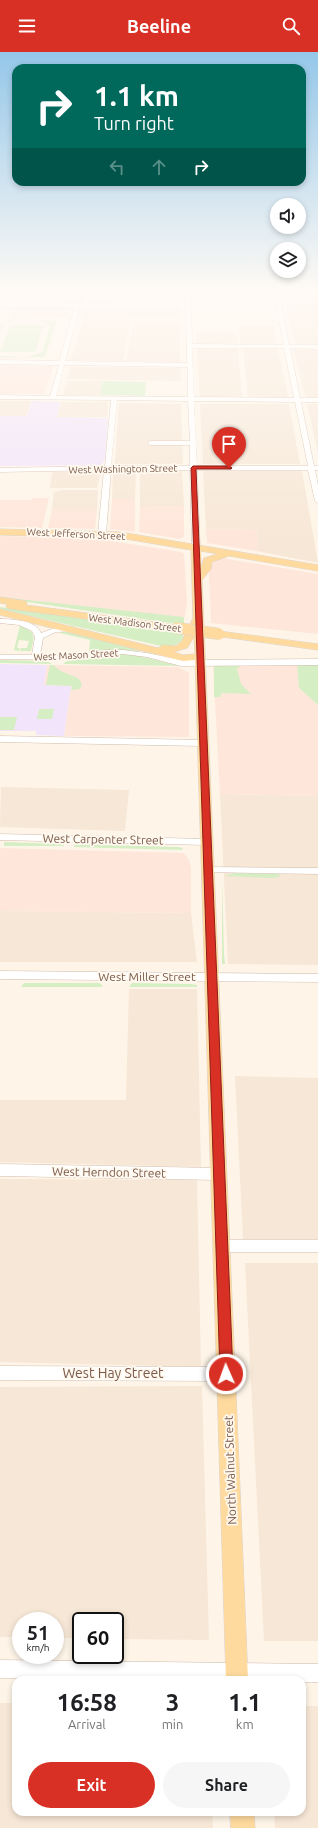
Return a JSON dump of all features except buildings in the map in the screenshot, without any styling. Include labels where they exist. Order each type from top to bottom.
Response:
[{"type":"main road","name":"West Jefferson Street","points":[[0,532],[102,534],[127,536],[318,568]]},
{"type":"main road","name":"North Walnut Street","points":[[196,548],[237,1676]]},
{"type":"main road","points":[[197,580],[206,569],[207,560],[217,556],[235,554]]},
{"type":"main road","points":[[0,600],[103,618]]},
{"type":"main road","name":"West Madison Street","points":[[0,604],[318,647]]},
{"type":"main road","points":[[2,616],[70,629],[183,658],[200,659]]},
{"type":"main road","points":[[108,638],[166,649],[179,648],[186,644],[191,627],[198,618]]},
{"type":"main road","points":[[242,1816],[243,1828]]},
{"type":"street","points":[[52,398],[59,373]]},
{"type":"street","name":"North Walnut Street","points":[[190,373],[196,548]]},
{"type":"street","points":[[291,373],[314,468],[318,501]]},
{"type":"street","points":[[0,397],[190,400],[318,400]]},
{"type":"street","points":[[102,534],[114,399]]},
{"type":"street","points":[[150,443],[192,443]]},
{"type":"street","name":"West Washington Street","points":[[0,470],[107,468],[314,468]]},
{"type":"street","points":[[2,616],[32,627],[37,631],[38,637],[35,658]]},
{"type":"street","points":[[38,637],[55,630],[70,629]]},
{"type":"street","name":"West Mason Street","points":[[0,657],[35,658],[123,652],[147,655],[181,663],[200,659],[318,657]]},
{"type":"street","name":"West Mason Street","points":[[200,659],[318,662]]},
{"type":"street","points":[[0,739],[202,743]]},
{"type":"street","name":"West Carpenter Street","points":[[0,837],[206,842]]},
{"type":"street","points":[[207,870],[318,871]]},
{"type":"street","name":"West Miller Street","points":[[0,975],[318,978]]},
{"type":"street","name":"West Herndon Street","points":[[0,1170],[219,1174]]},
{"type":"street","points":[[222,1246],[318,1246]]},
{"type":"street","name":"West Hay Street","points":[[0,1373],[226,1374]]},
{"type":"street","points":[[0,1669],[237,1676],[318,1673]]},
{"type":"shaded area","points":[[0,373],[51,373],[44,394],[0,394]]},
{"type":"shaded area","points":[[69,373],[181,373],[181,381],[67,379]]},
{"type":"shaded area","points":[[198,373],[240,373],[242,397],[200,397]]},
{"type":"shaded area","points":[[245,373],[283,373],[288,397],[248,397]]},
{"type":"shaded area","points":[[299,373],[318,373],[318,397],[306,397]]},
{"type":"shaded area","points":[[67,381],[103,381],[100,395],[63,395]]},
{"type":"shaded area","points":[[0,401],[31,401],[26,416],[0,416]]},
{"type":"shaded area","points":[[32,401],[60,402],[57,417],[108,418],[105,459],[102,465],[0,466],[0,416],[27,416]]},
{"type":"shaded area","points":[[61,402],[108,402],[107,417],[57,417]]},
{"type":"shaded area","points":[[119,403],[181,404],[183,464],[115,464]]},
{"type":"shaded area","points":[[200,404],[289,404],[300,464],[203,464]]},
{"type":"shaded area","points":[[307,404],[318,404],[318,453]]},
{"type":"shaded area","points":[[98,471],[101,473],[97,488],[50,488],[52,472]]},
{"type":"shaded area","points":[[113,471],[136,471],[135,499],[112,499]]},
{"type":"shaded area","points":[[140,471],[182,471],[184,506],[140,507]]},
{"type":"shaded area","points":[[302,471],[318,563],[256,551],[258,543],[256,530],[206,529],[203,472]]},
{"type":"shaded area","points":[[63,490],[98,490],[97,509],[52,509],[54,492]]},
{"type":"shaded area","points":[[33,498],[49,498],[42,528],[0,527],[0,500],[31,500]]},
{"type":"shaded area","points":[[112,499],[135,499],[135,532],[110,529]]},
{"type":"shaded area","points":[[184,506],[184,537],[179,539],[139,532],[140,507]]},
{"type":"shaded area","points":[[52,509],[97,509],[95,529],[48,528]]},
{"type":"shaded area","points":[[206,529],[256,530],[258,543],[256,551],[207,543]]},
{"type":"shaded area","points":[[0,536],[92,538],[181,552],[184,554],[187,603],[184,620],[0,597]]},
{"type":"shaded area","points":[[222,558],[318,574],[318,634],[211,623],[210,564]]},
{"type":"shaded area","points":[[0,664],[47,665],[44,685],[71,686],[64,736],[36,735],[36,731],[0,731]]},
{"type":"shaded area","points":[[297,664],[299,688],[318,705],[318,796],[220,794],[213,666]]},
{"type":"shaded area","points":[[47,665],[178,667],[189,673],[189,737],[64,736],[71,686],[43,685]]},
{"type":"shaded area","points":[[1,787],[129,790],[125,831],[0,827]]},
{"type":"shaded area","points":[[220,794],[318,796],[318,965],[228,964]]},
{"type":"shaded area","points":[[0,848],[184,853],[189,860],[191,867],[191,913],[0,911]]},
{"type":"shaded area","points":[[0,911],[191,913],[197,962],[0,962]]},
{"type":"shaded area","points":[[129,989],[197,989],[201,1167],[0,1162],[0,1100],[126,1100]]},
{"type":"shaded area","points":[[235,1076],[318,1078],[318,1239],[243,1239]]},
{"type":"shaded area","points":[[0,1179],[197,1180],[201,1367],[0,1362]]},
{"type":"shaded area","points":[[245,1263],[318,1263],[318,1641],[264,1641]]},
{"type":"shaded area","points":[[202,1386],[209,1640],[124,1639],[124,1612],[72,1612],[72,1638],[64,1638],[64,1612],[12,1612],[12,1637],[0,1637],[0,1387]]},
{"type":"shaded area","points":[[0,1703],[12,1703],[12,1816],[212,1816],[213,1828],[0,1828]]},
{"type":"shaded area","points":[[306,1706],[318,1706],[318,1828],[275,1828],[274,1816],[306,1816]]},
{"type":"green space","points":[[103,381],[146,382],[145,396],[100,395]]},
{"type":"green space","points":[[0,598],[184,617],[184,625]]},
{"type":"green space","points":[[0,607],[183,633],[184,639],[176,645],[161,646],[0,609]]},
{"type":"green space","points":[[20,625],[29,630],[33,635],[31,651],[20,651],[21,648],[27,648],[29,641],[19,640],[17,648],[20,648],[19,651],[14,650]]},
{"type":"green space","points":[[60,631],[140,650],[83,653],[81,652],[89,652],[90,640],[60,633]]},
{"type":"green space","points":[[120,653],[180,666],[63,664],[81,656]]},
{"type":"green space","points":[[0,660],[46,661],[52,664],[0,663]]},
{"type":"green space","points":[[297,664],[318,664],[318,705],[299,688]]},
{"type":"green space","points":[[50,665],[53,665],[61,671],[78,678],[82,684],[80,689],[71,690],[72,686],[46,685]]},
{"type":"green space","points":[[214,665],[240,665],[240,667],[237,668],[241,684],[251,694],[221,693],[221,697],[214,697]]},
{"type":"green space","points":[[39,709],[54,709],[52,719],[37,719]]},
{"type":"green space","points":[[0,717],[17,717],[14,730],[0,730]]},
{"type":"green space","points":[[4,842],[63,844],[64,846],[4,846]]},
{"type":"green space","points":[[76,844],[183,848],[182,850],[73,847]]},
{"type":"green space","points":[[235,873],[278,874],[281,876],[274,878],[224,876]]},
{"type":"green space","points":[[222,878],[224,954],[225,964],[222,964]]},
{"type":"green space","points":[[24,983],[100,983],[103,987],[21,987]]},
{"type":"green space","points":[[132,983],[191,984],[197,985],[197,987],[129,987]]},
{"type":"route","points":[[226,1374],[193,468],[229,468]]}]
